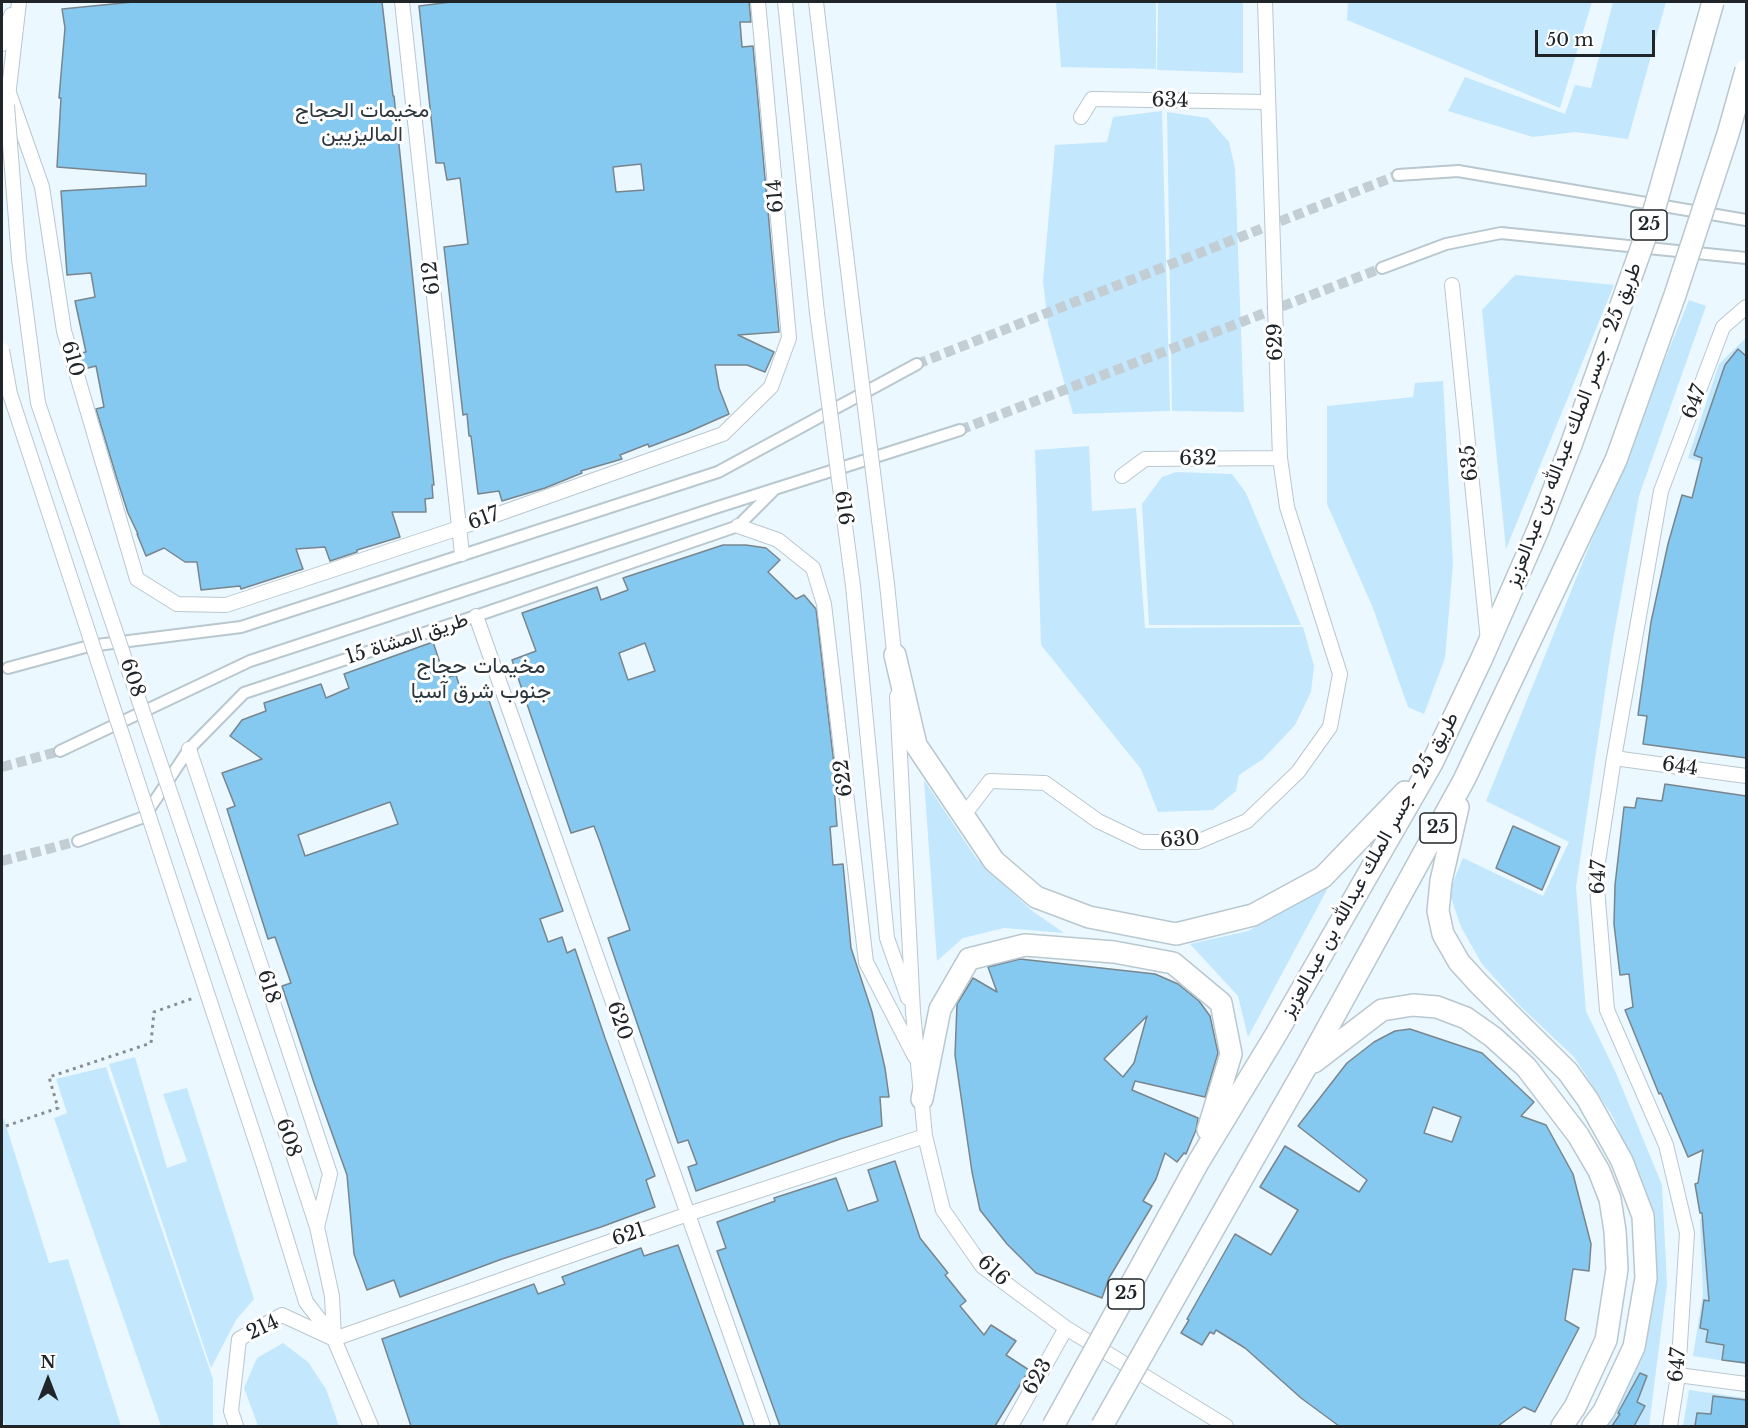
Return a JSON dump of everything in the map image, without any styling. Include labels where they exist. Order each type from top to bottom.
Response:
[{"type":"main road","name":"طريق 25 - جسر الملك عبدالله بن عبدالعزيز","points":[[1053,1426],[1199,1161],[1275,1036],[1432,763],[1539,530],[1571,445],[1650,221],[1713,2]]},
{"type":"main road","name":"طريق 25 - جسر الملك عبدالله بن عبدالعزيز","points":[[1102,1426],[1306,1067],[1464,780],[1617,460],[1679,284],[1728,134],[1746,70]]},
{"type":"main road","points":[[895,655],[916,745],[994,861],[1036,897],[1089,917],[1176,934],[1253,915],[1323,877],[1432,763]]},
{"type":"main road","points":[[1464,780],[1441,881],[1438,911],[1443,934],[1459,962],[1568,1072],[1588,1100],[1622,1161],[1643,1216],[1646,1278],[1634,1347],[1604,1411],[1593,1426]]},
{"type":"main road","points":[[922,1100],[940,1009],[969,959],[1025,945],[1114,952],[1173,963],[1221,1003],[1232,1054],[1199,1161]]},
{"type":"main road","points":[[1306,1067],[1382,1010],[1413,1005],[1437,1007],[1466,1018],[1493,1037],[1526,1067],[1578,1135],[1599,1171],[1610,1200],[1615,1231],[1617,1269],[1606,1340],[1575,1407],[1562,1426]]},
{"type":"street","name":"608","points":[[2,44],[17,2]]},
{"type":"street","name":"608","points":[[17,2],[8,105],[19,259],[39,403],[317,1227],[332,1296],[334,1339]]},
{"type":"street","name":"612","points":[[402,2],[462,554]]},
{"type":"street","name":"614","points":[[758,2],[789,338],[771,387]]},
{"type":"street","name":"616","points":[[785,2],[817,314],[853,586],[887,938],[913,1012]]},
{"type":"street","name":"616","points":[[816,2],[895,655],[913,1012],[926,1136],[943,1210],[982,1266],[1066,1328],[1226,1426]]},
{"type":"street","name":"629","points":[[1265,2],[1280,458],[1287,507],[1340,674]]},
{"type":"street","name":"610","points":[[8,90],[42,187],[64,331],[137,579],[177,604]]},
{"type":"street","name":"634","points":[[1081,117],[1092,99],[1268,102]]},
{"type":"street","points":[[1398,175],[1458,171],[1746,220]]},
{"type":"street","points":[[1382,268],[1446,244],[1501,233],[1746,258]]},
{"type":"street","name":"635","points":[[1452,285],[1488,642]]},
{"type":"street","name":"647","points":[[1670,1426],[1678,1375],[1687,1233],[1666,1145],[1607,1010],[1596,875],[1614,758],[1661,492],[1723,327],[1746,307]]},
{"type":"street","name":"608","points":[[2,350],[10,394],[264,1166],[306,1302],[334,1339],[371,1426]]},
{"type":"street","points":[[8,668],[89,646],[241,627],[718,472],[917,364]]},
{"type":"street","name":"617","points":[[177,604],[226,605],[459,528],[723,434],[771,387]]},
{"type":"street","name":"طريق المشاة 15","points":[[60,752],[250,661],[960,430]]},
{"type":"street","name":"632","points":[[1122,476],[1145,459],[1280,458]]},
{"type":"street","name":"طريق المشاة 15","points":[[78,841],[144,817],[189,748],[244,693],[738,526],[775,490]]},
{"type":"street","name":"622","points":[[738,526],[778,540],[813,568],[824,604],[866,962],[918,1064]]},
{"type":"street","name":"620","points":[[476,616],[763,1426]]},
{"type":"street","name":"630","points":[[964,815],[990,781],[1045,783],[1098,821],[1142,842],[1197,842],[1247,821],[1298,772],[1330,727],[1340,674]]},
{"type":"street","name":"618","points":[[189,748],[330,1174],[317,1227]]},
{"type":"street","name":"644","points":[[1614,758],[1746,776]]},
{"type":"street","name":"621","points":[[334,1339],[687,1214],[926,1136]]},
{"type":"street","name":"214","points":[[237,1426],[231,1411],[239,1339],[282,1315],[334,1339]]},
{"type":"street","name":"623","points":[[1011,1426],[1066,1328]]},
{"type":"street","points":[[1678,1375],[1746,1384]]},
{"type":"path","points":[[6,1126],[58,1108],[49,1077],[152,1043],[154,1012]]},
{"type":"shaded area","points":[[1056,2],[1156,2],[1156,69],[1061,67]]},
{"type":"shaded area","points":[[1158,2],[1243,2],[1243,73],[1157,70]]},
{"type":"shaded area","points":[[1348,2],[1592,2],[1560,108],[1347,20]]},
{"type":"shaded area","points":[[1613,2],[1666,2],[1628,139],[1576,132],[1533,137],[1448,111],[1465,77],[1565,114],[1575,85],[1591,88]]},
{"type":"shaded area","points":[[1162,111],[1170,411],[1073,414],[1048,324],[1043,281],[1055,145],[1107,142],[1113,117]]},
{"type":"shaded area","points":[[1167,112],[1208,118],[1229,142],[1235,168],[1244,412],[1172,411]]},
{"type":"shaded area","points":[[1515,275],[1614,285],[1506,549],[1482,310]]},
{"type":"shaded area","points":[[1689,300],[1706,306],[1639,496],[1611,651],[1576,887],[1586,1011],[1616,1073],[1662,1185],[1667,1284],[1649,1426],[1600,1426],[1655,1275],[1651,1208],[1613,1117],[1574,1057],[1520,1006],[1482,964],[1461,927],[1449,892],[1463,858],[1543,896],[1569,842],[1486,801]]},
{"type":"shaded area","points":[[1746,338],[1746,484],[1729,481],[1709,464],[1688,458],[1719,364]]},
{"type":"shaded area","points":[[1443,381],[1453,564],[1445,658],[1424,714],[1408,707],[1373,608],[1327,504],[1327,406],[1413,397],[1415,383]]},
{"type":"shaded area","points":[[1089,446],[1092,511],[1136,508],[1145,628],[1303,627],[1314,666],[1311,692],[1295,725],[1263,759],[1239,775],[1236,791],[1213,810],[1158,812],[1141,769],[1041,645],[1035,450]]},
{"type":"shaded area","points":[[1176,472],[1232,474],[1246,493],[1301,625],[1149,625],[1142,504],[1162,477]]},
{"type":"shaded area","points":[[924,780],[976,858],[1031,910],[1064,933],[1004,928],[963,938],[937,961]]},
{"type":"shaded area","points":[[1329,886],[1248,1037],[1238,996],[1190,944],[1248,931]]},
{"type":"shaded area","points":[[135,1057],[167,1168],[187,1161],[163,1094],[187,1088],[254,1299],[236,1320],[211,1368],[109,1064]]},
{"type":"shaded area","points":[[106,1067],[213,1379],[213,1426],[161,1426],[54,1118],[67,1113],[56,1079]]},
{"type":"shaded area","points":[[4,1119],[49,1263],[68,1259],[121,1426],[5,1426],[2,1416],[2,1120]]},
{"type":"shaded area","points":[[1722,1217],[1746,1220],[1746,1364],[1693,1356],[1703,1293],[1700,1219]]},
{"type":"shaded area","points":[[283,1343],[308,1362],[326,1389],[339,1426],[258,1426],[244,1388],[257,1358]]},
{"type":"shaded area","points":[[1689,1390],[1746,1398],[1746,1426],[1683,1426]]},
{"type":"building","points":[[133,2],[382,2],[394,96],[434,485],[432,485],[433,498],[425,499],[426,512],[392,512],[400,537],[330,561],[325,547],[296,549],[303,569],[241,589],[240,586],[201,590],[197,562],[185,562],[164,548],[146,556],[128,513],[96,409],[104,407],[96,366],[84,369],[81,353],[86,352],[75,301],[95,297],[91,273],[67,275],[61,191],[146,186],[146,174],[57,167],[61,98],[59,98],[65,28],[62,9]]},
{"type":"building","points":[[451,2],[749,2],[751,22],[740,22],[742,47],[753,46],[779,332],[738,335],[774,352],[765,372],[747,365],[715,365],[719,388],[729,414],[649,447],[648,444],[620,455],[622,459],[581,471],[582,473],[545,488],[502,501],[499,491],[478,494],[467,414],[463,415],[444,247],[468,244],[460,178],[447,180],[444,163],[436,163],[419,6]],"holes":[[[641,164],[644,190],[616,192],[613,167]]]},
{"type":"building","points":[[1738,349],[1746,356],[1746,758],[1643,744],[1647,716],[1638,715],[1651,622],[1668,544],[1682,495],[1692,498],[1702,458],[1694,455],[1725,365]]},
{"type":"building","points":[[723,545],[766,548],[780,560],[768,572],[796,599],[804,595],[816,609],[835,773],[833,773],[837,826],[830,827],[833,865],[843,864],[851,948],[872,1012],[889,1097],[880,1097],[882,1126],[696,1191],[688,1167],[697,1164],[688,1140],[678,1143],[608,938],[630,930],[600,842],[594,826],[571,833],[512,660],[536,651],[522,613],[597,587],[601,600],[628,590],[623,578]],"holes":[[[645,643],[655,671],[628,680],[619,653]]]},
{"type":"building","points":[[433,642],[445,678],[456,675],[463,697],[485,689],[563,911],[540,919],[548,942],[562,937],[567,953],[575,949],[655,1176],[646,1180],[655,1207],[502,1259],[400,1297],[394,1280],[367,1290],[354,1254],[347,1175],[282,986],[291,983],[275,937],[268,939],[227,809],[235,806],[222,773],[262,759],[230,736],[242,720],[266,711],[264,703],[321,684],[326,698],[349,688],[344,674]],"holes":[[[390,802],[398,824],[305,856],[298,835]]]},
{"type":"building","points":[[1665,784],[1746,796],[1746,1363],[1722,1360],[1724,1345],[1706,1342],[1708,1330],[1700,1328],[1704,1300],[1709,1301],[1702,1213],[1700,1213],[1695,1184],[1698,1183],[1703,1150],[1688,1157],[1661,1093],[1659,1094],[1625,1010],[1633,1007],[1629,974],[1620,975],[1614,924],[1615,885],[1624,807],[1635,808],[1637,798],[1662,801]]},
{"type":"building","points":[[1513,826],[1560,847],[1542,890],[1496,868]]},
{"type":"building","points":[[1020,959],[1155,974],[1178,984],[1199,1001],[1210,1016],[1218,1053],[1205,1097],[1135,1081],[1132,1090],[1198,1118],[1196,1130],[1186,1154],[1184,1153],[1177,1162],[1165,1153],[1156,1179],[1143,1201],[1152,1206],[1109,1278],[1102,1298],[1036,1273],[1007,1244],[980,1210],[972,1172],[955,1055],[957,1004],[973,978],[997,992],[988,967]],"holes":[[[1147,1016],[1134,1063],[1123,1077],[1104,1059]]]},
{"type":"building","points":[[1410,1029],[1482,1053],[1534,1102],[1521,1116],[1546,1125],[1573,1174],[1591,1244],[1589,1271],[1573,1269],[1565,1320],[1579,1328],[1535,1412],[1524,1407],[1498,1426],[1339,1426],[1301,1398],[1245,1348],[1216,1330],[1214,1334],[1210,1332],[1202,1345],[1181,1333],[1235,1234],[1271,1255],[1298,1210],[1260,1187],[1285,1146],[1359,1192],[1367,1180],[1298,1126],[1347,1063],[1374,1042],[1395,1031]],"holes":[[[1433,1107],[1461,1117],[1452,1142],[1424,1133]]]},
{"type":"building","points":[[895,1161],[920,1238],[948,1273],[945,1275],[966,1301],[960,1306],[984,1335],[991,1325],[1016,1341],[1006,1355],[1029,1370],[995,1426],[780,1426],[717,1251],[726,1248],[717,1222],[775,1201],[774,1198],[836,1178],[848,1211],[878,1201],[868,1170]]},
{"type":"building","points":[[678,1245],[744,1426],[411,1426],[382,1339],[534,1284],[538,1294],[565,1284],[562,1277],[641,1248],[644,1256]]},
{"type":"building","points":[[1640,1373],[1647,1376],[1637,1402],[1645,1406],[1634,1426],[1612,1426],[1620,1414],[1618,1413]]},
{"type":"building","points":[[1713,1396],[1746,1400],[1746,1426],[1695,1426],[1697,1413],[1711,1414]]},
{"type":"tunnel","points":[[917,364],[1398,175]]},
{"type":"tunnel","points":[[960,430],[1382,268]]},
{"type":"tunnel","points":[[2,767],[60,751]]},
{"type":"tunnel","points":[[2,861],[78,841]]},
{"type":"district","name":"مخيمات الحجاج الماليزيين","points":[[362,123]]},
{"type":"district","name":"مخيمات حجاج جنوب شرق آسيا","points":[[481,680]]}]
